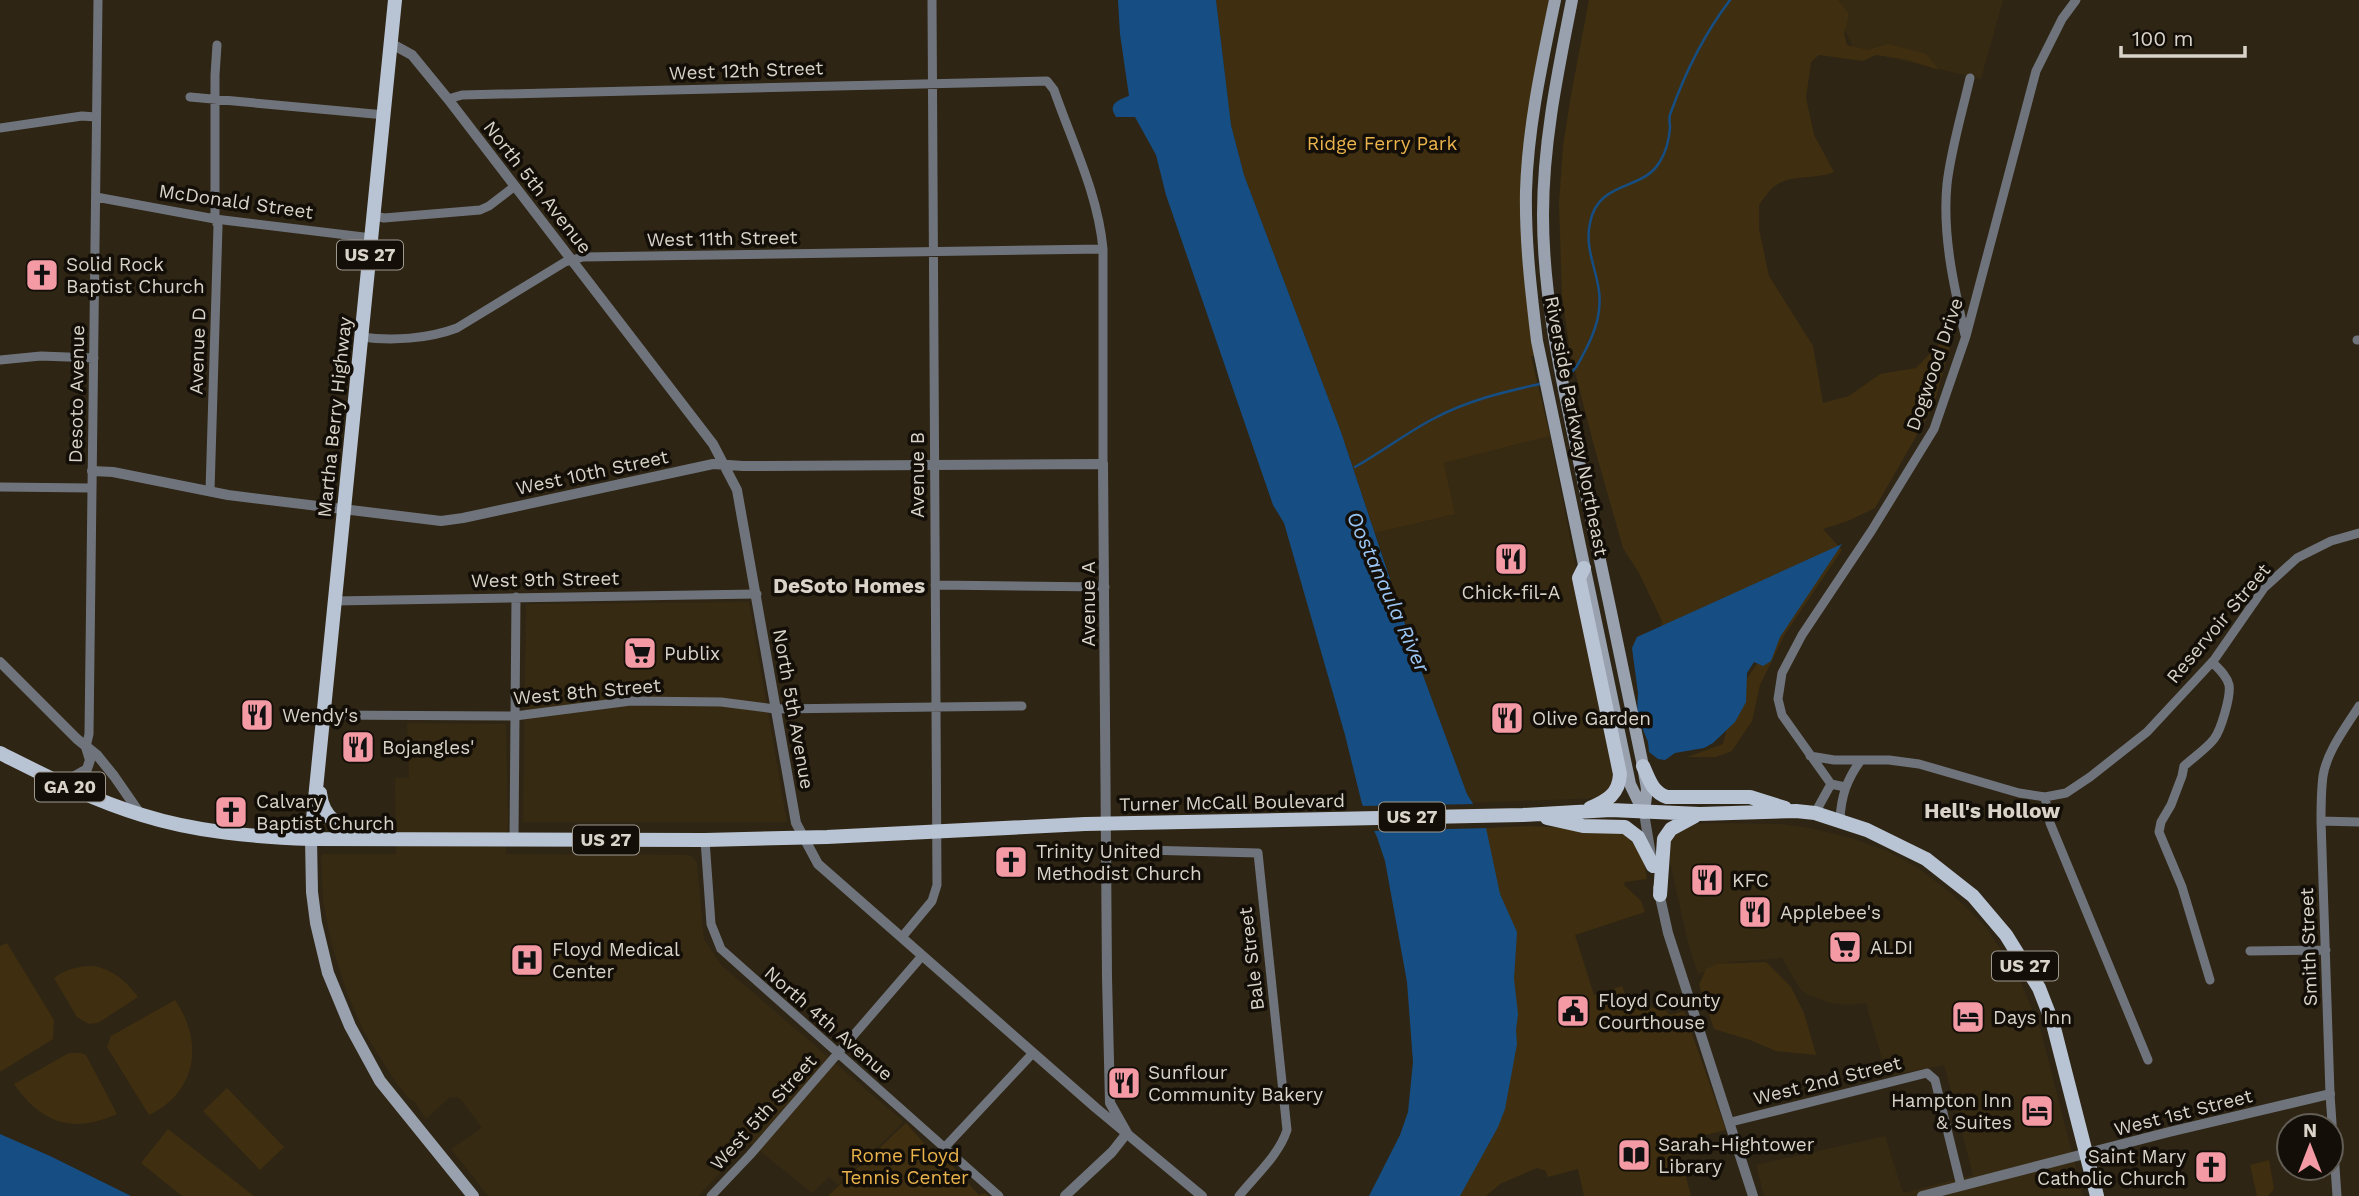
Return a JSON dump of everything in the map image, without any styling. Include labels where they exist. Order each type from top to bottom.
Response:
[{"type":"main road","name":"Martha Berry Highway","points":[[311,839],[395,0]]},
{"type":"main road","name":"Riverside Parkway Northeast","points":[[1555,0],[1535,100],[1526,191],[1530,281],[1540,353],[1630,784],[1644,813]]},
{"type":"main road","name":"Riverside Parkway Northeast","points":[[1572,0],[1550,114],[1544,184],[1546,274],[1557,349],[1643,766],[1647,789],[1644,813]]},
{"type":"main road","points":[[1582,812],[1605,802],[1615,792],[1620,774],[1579,578],[1584,568]]},
{"type":"main road","name":"GA 20","points":[[0,753],[89,796],[141,815]]},
{"type":"main road","points":[[1643,766],[1653,788],[1667,797],[1750,797],[1796,811]]},
{"type":"main road","name":"US 27","points":[[318,775],[321,803],[330,819],[344,828],[380,838]]},
{"type":"main road","name":"Turner McCall Boulevard","points":[[141,815],[174,824],[248,836],[311,839],[705,840],[1105,824],[1525,815],[1611,810],[1700,814],[1796,811],[1815,813],[1888,839],[1939,868],[1973,896],[2006,935],[2039,988],[2053,1024],[2097,1196]]},
{"type":"main road","points":[[1660,895],[1664,839],[1676,825],[1700,814]]},
{"type":"main road","points":[[1525,815],[1583,826],[1625,827],[1639,837],[1653,866]]},
{"type":"main road","points":[[311,839],[312,892],[321,947],[349,1026],[380,1080],[473,1196]]},
{"type":"street","name":"Desoto Avenue","points":[[86,747],[89,734],[98,0]]},
{"type":"street","name":"Avenue B","points":[[902,937],[934,898],[937,885],[933,0]]},
{"type":"street","name":"Dogwood Drive","points":[[1831,784],[1782,715],[1778,699],[1782,673],[1802,635],[1872,530],[1934,429],[1966,336],[2036,71],[2062,19],[2076,0]]},
{"type":"street","name":"North 5th Avenue","points":[[392,44],[412,55],[448,99],[713,444],[724,465],[737,491],[796,823],[818,864],[1033,1053],[1202,1196]]},
{"type":"street","name":"Avenue D","points":[[210,491],[218,226],[215,219],[217,45]]},
{"type":"street","points":[[1966,336],[1953,272],[1946,207],[1950,164],[1970,78]]},
{"type":"street","name":"West 12th Street","points":[[448,99],[462,95],[1047,81]]},
{"type":"street","name":"Avenue A","points":[[1047,81],[1054,90],[1094,200],[1103,249],[1105,824],[1110,1103],[1128,1133]]},
{"type":"street","points":[[190,97],[384,115]]},
{"type":"street","points":[[0,128],[82,116],[96,117]]},
{"type":"street","points":[[375,216],[384,218],[480,210],[515,186]]},
{"type":"street","name":"McDonald Street","points":[[96,197],[215,219],[372,238]]},
{"type":"street","name":"West 11th Street","points":[[361,337],[393,338],[441,334],[457,328],[565,262],[583,257],[1103,249]]},
{"type":"street","points":[[0,360],[41,356],[94,358]]},
{"type":"street","name":"West 10th Street","points":[[92,471],[113,472],[210,491],[422,520],[449,521],[713,464],[1103,464]]},
{"type":"street","points":[[0,487],[91,488]]},
{"type":"street","name":"Reservoir Street","points":[[1810,756],[1834,760],[1919,764],[2019,793],[2045,797],[2073,790],[2147,732],[2212,662],[2264,588],[2297,558],[2331,541],[2359,533]]},
{"type":"street","points":[[936,585],[1105,587]]},
{"type":"street","name":"West 9th Street","points":[[334,600],[757,594]]},
{"type":"street","points":[[514,839],[516,597]]},
{"type":"street","points":[[0,662],[114,776],[141,815]]},
{"type":"street","points":[[2210,980],[2182,887],[2159,832],[2184,766],[2212,741],[2220,728],[2229,686],[2226,677],[2212,662]]},
{"type":"street","name":"West 8th Street","points":[[323,715],[515,716],[631,701],[722,702],[775,709],[1022,706]]},
{"type":"street","name":"Smith Street","points":[[2337,1196],[2330,1094],[2321,821],[2323,774],[2335,746],[2359,706]]},
{"type":"street","points":[[52,778],[73,777],[83,773],[90,760],[86,747]]},
{"type":"street","points":[[1840,820],[1841,800],[1849,776],[1861,760]]},
{"type":"street","points":[[1815,813],[1831,784],[1845,788]]},
{"type":"street","points":[[2045,797],[2050,823],[2148,1060]]},
{"type":"street","name":"Riverside Parkway Northeast","points":[[1644,813],[1668,933],[1753,1196]]},
{"type":"street","points":[[2321,821],[2359,822]]},
{"type":"street","name":"North 4th Avenue","points":[[705,840],[711,924],[721,949],[999,1196]]},
{"type":"street","name":"Bale Street","points":[[1106,849],[1258,853],[1287,1130],[1285,1138],[1272,1156],[1239,1196]]},
{"type":"street","points":[[2250,951],[2326,950]]},
{"type":"street","name":"West 5th Street","points":[[711,1196],[750,1155],[922,956]]},
{"type":"street","points":[[945,1147],[1033,1053]]},
{"type":"street","name":"West 2nd Street","points":[[1731,1122],[1927,1073],[1935,1080],[1962,1191]]},
{"type":"street","name":"West 1st Street","points":[[1922,1196],[1962,1191],[2087,1153],[2330,1094]]},
{"type":"street","points":[[1065,1196],[1118,1146],[1128,1133]]},
{"type":"shaded area","points":[[1830,0],[2003,0],[1981,79],[1854,49]]},
{"type":"shaded area","points":[[1550,436],[1616,772],[1612,789],[1597,798],[1472,803],[1414,651],[1375,533],[1455,514],[1444,463]]},
{"type":"shaded area","points":[[749,602],[787,822],[523,822],[526,604]]},
{"type":"shaded area","name":"Floyd Medical Center","points":[[407,723],[506,724],[506,854],[693,857],[697,863],[704,939],[721,965],[904,1122],[838,1185],[829,1177],[812,1193],[750,1143],[698,1196],[488,1196],[451,1149],[482,1128],[457,1097],[450,1097],[426,1119],[415,1102],[409,1099],[397,1084],[364,1032],[347,993],[332,946],[323,902],[323,854],[396,854],[395,778],[409,778]]},
{"type":"shaded area","points":[[1780,824],[1810,828],[1851,838],[1887,851],[1918,868],[1951,893],[1986,927],[2019,978],[2041,1031],[2083,1196],[1764,1196],[1756,1165],[1885,1136],[1903,1193],[1973,1175],[1944,1065],[1887,1076],[1866,1003],[1831,1003],[1808,995],[1800,989],[1782,958],[1730,962],[1698,974],[1688,943],[1668,853],[1671,835],[1684,825]]},
{"type":"green space","name":"Ridge Ferry Park","points":[[1216,0],[1549,0],[1529,106],[1535,356],[1531,356],[1550,436],[1444,463],[1455,514],[1375,533],[1341,432],[1244,175],[1231,125]]},
{"type":"green space","points":[[1589,0],[1838,0],[1849,14],[1844,33],[1847,45],[1868,50],[1888,44],[1926,54],[1939,70],[1905,59],[1876,55],[1863,61],[1819,55],[1811,62],[1806,98],[1814,135],[1834,172],[1784,181],[1772,188],[1759,205],[1759,229],[1769,276],[1813,346],[1823,403],[1849,396],[1880,374],[1916,368],[1943,340],[1952,322],[1950,346],[1934,405],[1875,508],[1823,529],[1842,550],[1785,634],[1760,685],[1752,721],[1732,751],[1716,757],[1687,757],[1723,744],[1735,696],[1761,658],[1659,643],[1662,621],[1639,573],[1623,548],[1570,352],[1562,295],[1559,204],[1563,146]]},
{"type":"green space","name":"Floyd County Courthouse","points":[[1529,826],[1625,831],[1642,853],[1647,879],[1625,882],[1624,885],[1641,901],[1645,912],[1575,935],[1594,995],[1622,986],[1628,1003],[1665,1010],[1670,1015],[1684,1011],[1726,1130],[1677,1142],[1691,1196],[1584,1196],[1578,1169],[1548,1177],[1546,1171],[1537,1168],[1500,1184],[1486,1196],[1415,1196],[1442,830]]},
{"type":"green space","points":[[7,943],[54,1020],[53,1039],[0,1072],[0,946]]},
{"type":"green space","points":[[1766,962],[1791,987],[1804,1013],[1816,1055],[1776,1051],[1714,1029],[1699,985],[1706,969],[1717,964]]},
{"type":"green space","points":[[94,966],[119,977],[138,997],[98,1023],[89,1024],[77,1017],[54,978],[72,969]]},
{"type":"green space","points":[[175,1000],[190,1032],[191,1065],[186,1080],[177,1093],[149,1115],[107,1047],[111,1036]]},
{"type":"green space","points":[[69,1053],[86,1055],[117,1114],[86,1123],[60,1122],[36,1108],[14,1084]]},
{"type":"green space","points":[[227,1088],[284,1147],[260,1170],[203,1111]]},
{"type":"green space","name":"Rome Floyd Tennis Center","points":[[906,1123],[940,1161],[946,1159],[979,1195],[985,1193],[988,1196],[828,1196]]},
{"type":"green space","points":[[168,1129],[254,1196],[182,1196],[141,1163]]},
{"type":"green space","points":[[2269,1160],[2274,1189],[2268,1196],[2257,1196],[2250,1165]]},
{"type":"water","name":"Oostanaula River","points":[[1118,0],[1216,0],[1231,125],[1244,175],[1341,432],[1414,651],[1467,794],[1485,823],[1500,894],[1517,932],[1514,979],[1518,1014],[1517,1044],[1505,1109],[1460,1196],[1369,1196],[1400,1135],[1408,1112],[1413,1062],[1407,982],[1385,861],[1362,804],[1284,523],[1273,505],[1166,195],[1156,155],[1135,117],[1116,117],[1114,113],[1115,103],[1129,96]]},
{"type":"water","points":[[1842,544],[1780,637],[1771,661],[1763,666],[1754,662],[1747,673],[1746,702],[1735,722],[1704,748],[1675,753],[1665,760],[1658,759],[1649,752],[1648,742],[1637,715],[1638,693],[1632,648],[1637,637]]},
{"type":"water","points":[[0,1134],[50,1156],[131,1196],[0,1196]]},
{"type":"pier","points":[[1477,804],[1490,828],[1371,831],[1360,806]]},
{"type":"waterway","points":[[1567,376],[1578,365],[1589,343],[1599,311],[1599,294],[1589,239],[1590,223],[1595,209],[1602,199],[1642,178],[1659,163],[1668,142],[1670,114],[1683,83],[1696,54],[1730,0]]},
{"type":"waterway","points":[[1355,467],[1413,430],[1458,407],[1540,384]]},
{"type":"place","name":"Solid Rock Baptist Church","points":[[42,275]]},
{"type":"place","name":"Chick-fil-A","points":[[1511,559]]},
{"type":"place","name":"Publix","points":[[640,653]]},
{"type":"place","name":"Wendy's","points":[[257,715]]},
{"type":"place","name":"Olive Garden","points":[[1507,718]]},
{"type":"place","name":"Bojangles'","points":[[358,747]]},
{"type":"place","name":"Calvary Baptist Church","points":[[231,812]]},
{"type":"place","name":"Trinity United Methodist Church","points":[[1011,862]]},
{"type":"place","name":"KFC","points":[[1707,880]]},
{"type":"place","name":"Applebee's","points":[[1755,912]]},
{"type":"place","name":"ALDI","points":[[1845,947]]},
{"type":"place","name":"Floyd Medical Center","points":[[527,960]]},
{"type":"place","name":"Floyd County Courthouse","points":[[1573,1011]]},
{"type":"place","name":"Days Inn","points":[[1968,1017]]},
{"type":"place","name":"Sunflour Community Bakery","points":[[1124,1083]]},
{"type":"place","name":"Hampton Inn & Suites","points":[[2037,1111]]},
{"type":"place","name":"Sarah-Hightower Library","points":[[1634,1155]]},
{"type":"place","name":"Saint Mary Catholic Church","points":[[2211,1167]]},
{"type":"district","name":"DeSoto Homes","points":[[849,586]]},
{"type":"district","name":"Hell's Hollow","points":[[1992,811]]}]
